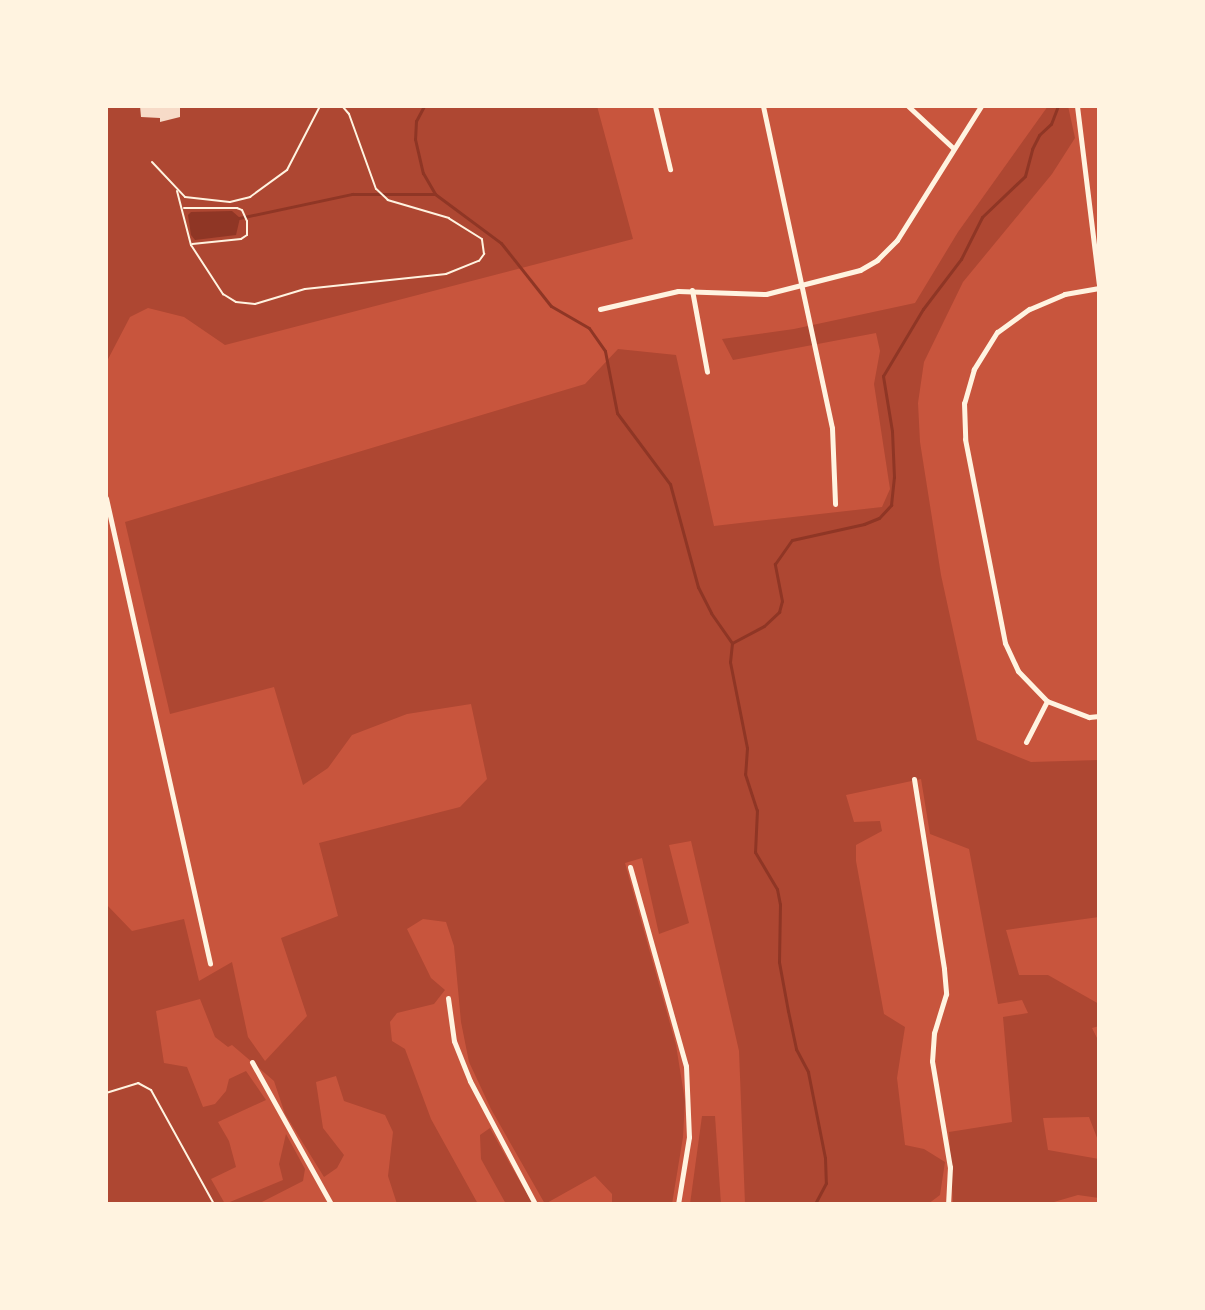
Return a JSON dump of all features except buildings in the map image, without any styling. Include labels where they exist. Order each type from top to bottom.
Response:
[{"type":"street","points":[[655,106],[670,169]]},
{"type":"street","points":[[763,106],[832,428],[835,504]]},
{"type":"street","points":[[908,106],[953,148]]},
{"type":"street","points":[[600,309],[692,290],[748,296],[802,286],[860,270],[877,260],[897,240],[981,106]]},
{"type":"street","points":[[1077,106],[1099,286],[1065,294],[1029,309],[997,332],[974,369],[964,403],[965,439],[1005,643],[1018,671],[1047,701],[1089,717],[1099,716]]},
{"type":"street","points":[[692,290],[707,372]]},
{"type":"street","points":[[106,498],[210,964]]},
{"type":"street","points":[[1026,742],[1047,701]]},
{"type":"street","points":[[914,779],[944,969],[946,994],[934,1033],[932,1061],[950,1167],[948,1204]]},
{"type":"street","points":[[630,867],[686,1066],[689,1137],[678,1204]]},
{"type":"street","points":[[448,998],[454,1041],[470,1081],[535,1204]]},
{"type":"street","points":[[252,1062],[331,1204]]},
{"type":"path","points":[[152,162],[177,191],[195,200],[230,202],[258,193],[287,170],[320,106]]},
{"type":"path","points":[[177,191],[191,245],[223,294],[236,302],[255,304],[305,289],[446,274],[479,261],[484,254],[482,239],[449,218],[385,197],[376,189],[349,114],[342,106]]},
{"type":"path","points":[[182,208],[237,208],[247,221],[247,235],[241,239],[191,245]]},
{"type":"path","points":[[106,1093],[138,1083],[151,1090],[214,1204]]},
{"type":"shaded area","points":[[106,106],[597,106],[633,239],[225,345],[184,317],[148,308],[130,317],[106,363]]},
{"type":"shaded area","points":[[1048,106],[1068,106],[1075,138],[1052,174],[963,282],[924,362],[918,403],[920,442],[941,575],[977,740],[1031,762],[1099,760],[1099,917],[1006,930],[1019,975],[1048,975],[1099,1004],[1099,1026],[1092,1028],[1099,1042],[1099,1143],[1089,1117],[1043,1118],[1048,1150],[1099,1159],[1099,1198],[1078,1195],[1047,1204],[953,1204],[949,1132],[1012,1122],[1003,1017],[1028,1013],[1022,1000],[998,1004],[969,849],[930,834],[921,779],[846,795],[854,822],[880,821],[882,831],[856,845],[856,861],[884,1014],[905,1027],[897,1078],[905,1145],[924,1149],[945,1162],[940,1195],[928,1204],[745,1204],[739,1051],[691,841],[669,845],[689,923],[659,934],[642,858],[625,863],[676,1045],[685,1101],[683,1137],[672,1204],[612,1204],[612,1194],[595,1176],[545,1204],[491,1109],[469,1062],[461,1022],[454,946],[446,922],[423,919],[407,929],[431,978],[445,990],[434,1004],[397,1013],[390,1022],[392,1041],[405,1049],[431,1119],[478,1204],[397,1204],[388,1176],[393,1132],[385,1115],[344,1101],[336,1076],[316,1082],[323,1128],[344,1155],[337,1168],[324,1177],[285,1114],[274,1081],[232,1045],[228,1047],[215,1037],[200,999],[156,1011],[164,1063],[187,1067],[203,1107],[215,1104],[226,1091],[229,1079],[246,1071],[266,1100],[218,1122],[229,1141],[236,1167],[211,1179],[225,1204],[106,1204],[106,904],[132,931],[184,919],[199,981],[232,962],[248,1037],[265,1061],[307,1016],[281,938],[338,916],[319,843],[460,807],[487,779],[471,704],[407,714],[352,735],[328,768],[303,785],[274,687],[170,714],[125,522],[585,384],[618,349],[676,355],[714,526],[882,507],[890,489],[874,384],[880,351],[876,333],[733,360],[722,339],[794,329],[915,303],[958,232]]},
{"type":"shaded area","points":[[232,211],[240,218],[236,235],[195,240],[191,235],[188,215],[191,212]]},
{"type":"shaded area","points":[[702,1116],[715,1116],[721,1204],[690,1204]]},
{"type":"shaded area","points":[[490,1128],[533,1204],[506,1204],[481,1159],[480,1135]]},
{"type":"shaded area","points":[[286,1134],[305,1169],[303,1181],[258,1204],[225,1204],[283,1180],[279,1164]]},
{"type":"waterway","points":[[424,106],[416,121],[415,139],[423,173],[435,194],[501,243],[551,306],[589,328],[605,351],[617,413],[670,484],[698,587],[732,643],[730,662],[747,748],[745,774],[757,810],[755,852],[777,889],[780,904],[779,962],[796,1049],[808,1072],[825,1158],[826,1183],[815,1204]]},
{"type":"waterway","points":[[732,643],[764,626],[779,612],[782,601],[775,564],[792,540],[864,524],[879,518],[891,505],[894,477],[892,431],[883,376],[923,309],[961,259],[982,217],[1025,176],[1032,149],[1039,135],[1051,124],[1058,106]]},
{"type":"waterway","points":[[239,218],[352,194],[435,194]]}]
